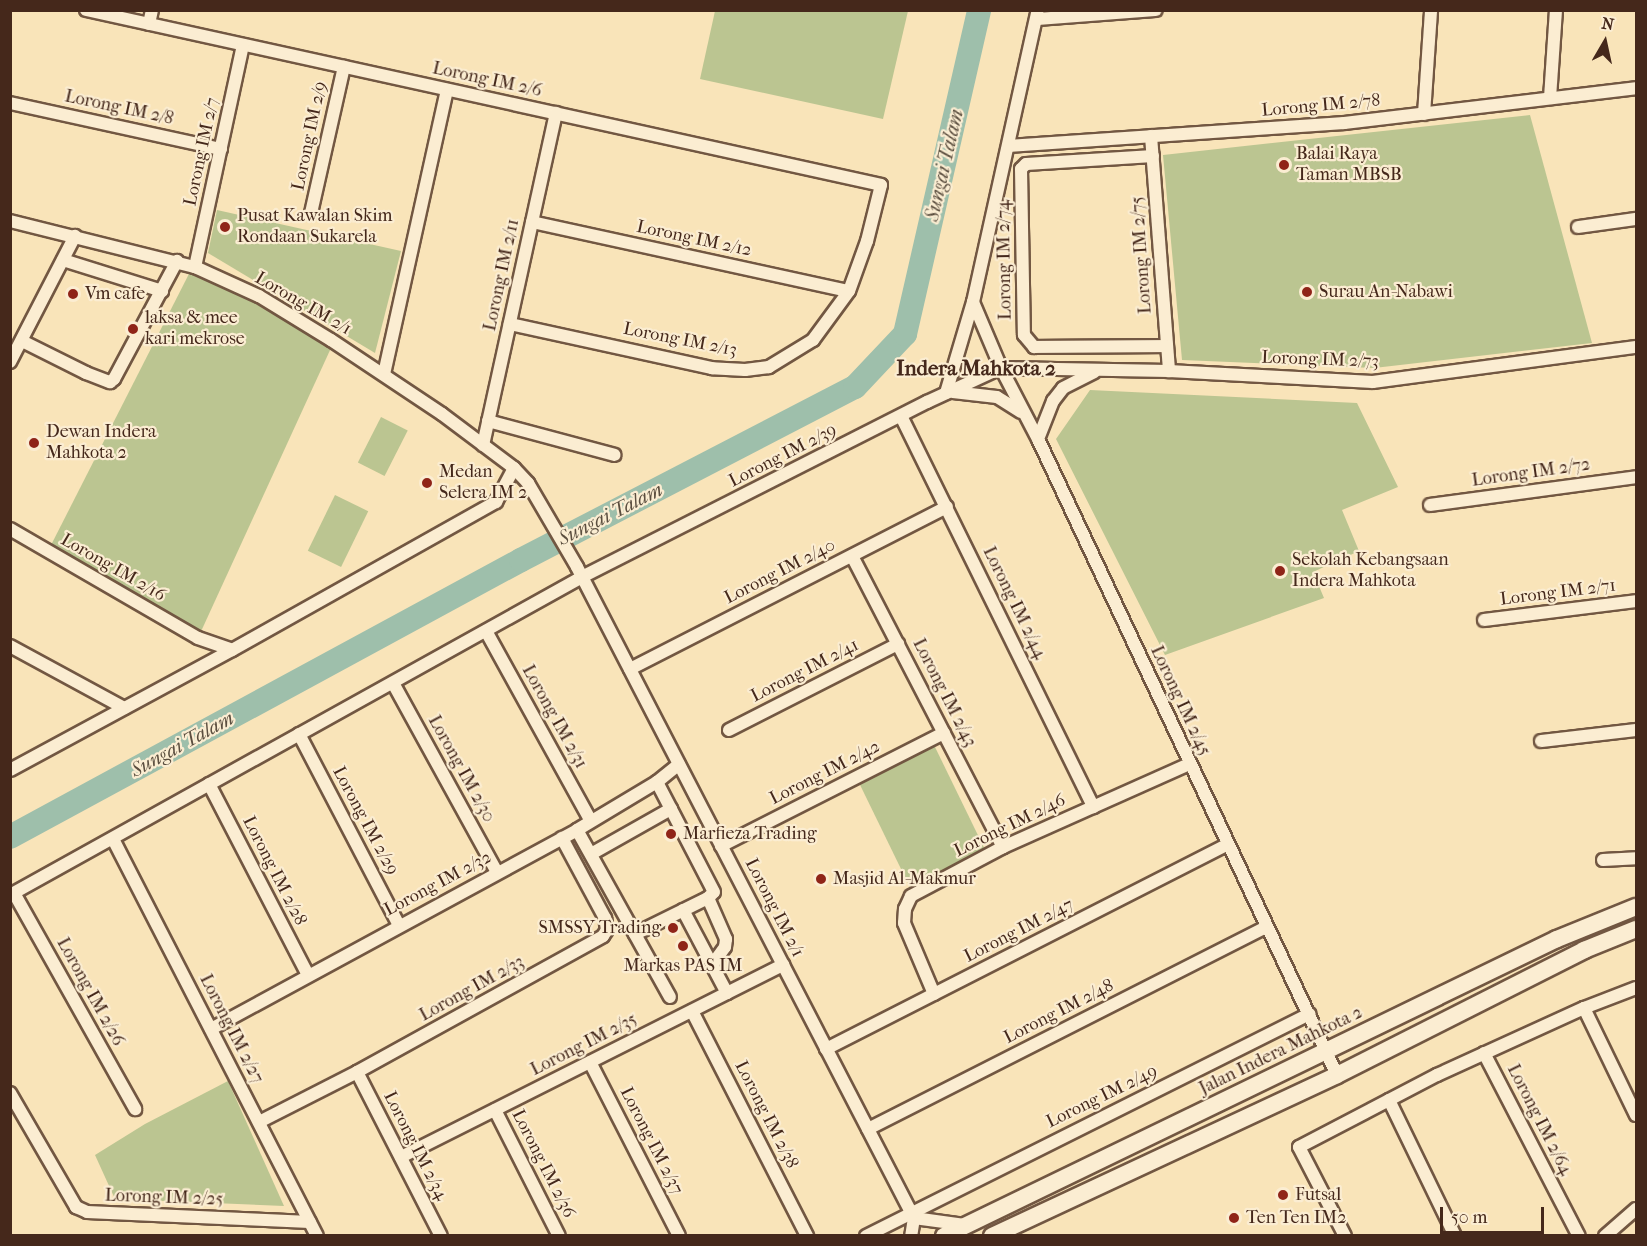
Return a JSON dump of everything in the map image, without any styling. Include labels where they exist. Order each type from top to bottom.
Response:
[{"type":"street","name":"Lorong IM 2/6","points":[[86,10],[881,184]]},
{"type":"street","points":[[149,24],[152,10]]},
{"type":"street","points":[[1024,414],[997,397],[963,392],[946,393],[973,302],[1038,14],[1156,10]]},
{"type":"street","points":[[1424,114],[1431,10]]},
{"type":"street","points":[[1551,98],[1556,10]]},
{"type":"street","name":"Lorong IM 2/7","points":[[195,267],[243,45]]},
{"type":"street","name":"Lorong IM 2/9","points":[[311,213],[344,67]]},
{"type":"street","name":"Lorong IM 2/78","points":[[1008,146],[1344,123],[1636,88]]},
{"type":"street","points":[[384,374],[447,90]]},
{"type":"street","name":"Lorong IM 2/8","points":[[10,103],[221,149]]},
{"type":"street","name":"Lorong IM 2/11","points":[[483,445],[556,113]]},
{"type":"street","name":"Lorong IM 2/75","points":[[1151,136],[1169,371]]},
{"type":"street","name":"Lorong IM 2/74","points":[[1153,156],[1026,164],[1021,169],[1024,335],[1034,347],[1167,346]]},
{"type":"street","name":"Lorong IM 2/13","points":[[510,324],[712,368],[745,370],[769,367],[813,340],[849,291],[867,241],[881,184]]},
{"type":"street","points":[[1578,227],[1636,219]]},
{"type":"street","name":"Lorong IM 2/1","points":[[10,221],[177,261],[259,296],[384,374],[514,468],[537,496],[580,572],[912,1215]]},
{"type":"street","name":"Lorong IM 2/12","points":[[532,222],[849,291]]},
{"type":"street","points":[[10,362],[75,236]]},
{"type":"street","points":[[63,260],[162,291]]},
{"type":"street","points":[[22,341],[86,374],[110,382],[114,379],[177,261]]},
{"type":"street","name":"Lorong IM 2/45","points":[[973,302],[1000,368],[1038,439],[1337,1075]]},
{"type":"street","name":"Lorong IM 2/73","points":[[1000,368],[1169,371],[1372,382],[1636,347]]},
{"type":"street","name":"Lorong IM 2/39","points":[[12,894],[486,631],[580,572],[1000,368]]},
{"type":"street","points":[[1038,439],[1044,418],[1063,388],[1097,370]]},
{"type":"street","name":"Lorong IM 2/44","points":[[901,416],[1093,807]]},
{"type":"street","points":[[488,421],[615,455]]},
{"type":"street","points":[[10,770],[232,650],[496,502],[514,468]]},
{"type":"street","name":"Lorong IM 2/72","points":[[1430,505],[1636,477]]},
{"type":"street","name":"Lorong IM 2/40","points":[[630,669],[947,507]]},
{"type":"street","name":"Lorong IM 2/16","points":[[10,529],[198,638],[232,650]]},
{"type":"street","name":"Lorong IM 2/43","points":[[852,556],[1003,847]]},
{"type":"street","name":"Lorong IM 2/71","points":[[1484,620],[1636,601]]},
{"type":"street","name":"Lorong IM 2/31","points":[[486,631],[591,821]]},
{"type":"street","name":"Lorong IM 2/41","points":[[729,730],[898,644]]},
{"type":"street","points":[[10,646],[124,708]]},
{"type":"street","name":"Lorong IM 2/30","points":[[393,683],[497,872]]},
{"type":"street","points":[[1541,741],[1636,730]]},
{"type":"street","name":"Lorong IM 2/42","points":[[722,846],[944,733]]},
{"type":"street","name":"Lorong IM 2/29","points":[[299,734],[399,925]]},
{"type":"street","name":"Lorong IM 2/32","points":[[211,1029],[577,830],[657,782],[679,764]]},
{"type":"street","name":"Lorong IM 2/46","points":[[934,994],[904,923],[905,909],[911,896],[1003,847],[1189,764]]},
{"type":"street","points":[[635,934],[708,898],[713,895],[714,891],[657,782]]},
{"type":"street","name":"Lorong IM 2/28","points":[[209,784],[308,975]]},
{"type":"street","points":[[591,854],[671,809]]},
{"type":"street","points":[[577,830],[670,997]]},
{"type":"street","name":"Lorong IM 2/33","points":[[259,1122],[357,1072],[603,936],[607,930],[605,918],[562,838]]},
{"type":"street","name":"Lorong IM 2/27","points":[[113,839],[317,1236]]},
{"type":"street","name":"Lorong IM 2/47","points":[[826,1049],[1228,844]]},
{"type":"street","points":[[1603,860],[1636,858]]},
{"type":"street","name":"Lorong IM 2/26","points":[[12,894],[135,1108]]},
{"type":"street","points":[[708,898],[726,939],[725,947],[712,965]]},
{"type":"street","name":"Jalan Indera Mahkota 2","points":[[944,1236],[1557,939],[1636,908]]},
{"type":"street","points":[[683,910],[727,993]]},
{"type":"street","name":"Lorong IM 2/48","points":[[868,1129],[1267,927]]},
{"type":"street","points":[[992,1236],[1337,1075],[1584,950],[1636,929]]},
{"type":"street","name":"Lorong IM 2/35","points":[[401,1157],[783,965]]},
{"type":"street","points":[[1345,1236],[1299,1147],[1484,1053],[1584,1008],[1636,988]]},
{"type":"street","points":[[1584,1008],[1636,1115]]},
{"type":"street","name":"Lorong IM 2/38","points":[[692,1011],[807,1236]]},
{"type":"street","name":"Lorong IM 2/49","points":[[866,1236],[912,1215],[1309,1014]]},
{"type":"street","name":"Lorong IM 2/64","points":[[1484,1053],[1579,1236]]},
{"type":"street","name":"Lorong IM 2/37","points":[[590,1062],[679,1236]]},
{"type":"street","name":"Lorong IM 2/34","points":[[357,1072],[441,1236]]},
{"type":"street","name":"Lorong IM 2/25","points":[[10,1092],[76,1207],[87,1212],[310,1222]]},
{"type":"street","points":[[1389,1100],[1455,1236]]},
{"type":"street","name":"Lorong IM 2/36","points":[[495,1110],[559,1236]]},
{"type":"street","points":[[1605,1236],[1636,1209]]},
{"type":"street","points":[[1023,1236],[1046,1211]]},
{"type":"street","points":[[911,1236],[912,1215],[965,1226]]},
{"type":"green space","points":[[715,11],[908,11],[883,119],[700,79]]},
{"type":"green space","points":[[1530,115],[1592,343],[1374,368],[1182,360],[1163,155]]},
{"type":"green space","points":[[217,210],[401,251],[375,353],[208,253]]},
{"type":"green space","points":[[194,264],[259,297],[331,348],[198,638],[48,551]]},
{"type":"green space","name":"Sekolah Kebangsaan Indera Mahkota","points":[[1090,390],[1357,403],[1398,487],[1342,510],[1359,551],[1313,572],[1324,598],[1165,655],[1056,439]]},
{"type":"green space","points":[[381,417],[408,431],[385,476],[358,462]]},
{"type":"green space","points":[[335,495],[368,511],[341,567],[308,551]]},
{"type":"green space","points":[[934,745],[985,850],[910,887],[859,782]]},
{"type":"green space","points":[[228,1081],[284,1206],[115,1199],[95,1155],[145,1124]]},
{"type":"waterway","name":"Sungai Talam","points":[[10,837],[521,560],[855,387],[905,334],[979,10]]},
{"type":"place","name":"Balai Raya Taman MBSB","points":[[1284,165]]},
{"type":"place","name":"Pusat Kawalan Skim Rondaan Sukarela","points":[[225,227]]},
{"type":"place","name":"Surau An-Nabawi","points":[[1307,292]]},
{"type":"place","name":"Vm cafe","points":[[73,294]]},
{"type":"place","name":"laksa & mee kari mekrose","points":[[133,329]]},
{"type":"place","name":"Dewan Indera Mahkota 2","points":[[34,443]]},
{"type":"place","name":"Medan Selera IM 2","points":[[427,483]]},
{"type":"place","name":"Sekolah Kebangsaan Indera Mahkota","points":[[1280,571]]},
{"type":"place","name":"Marfieza Trading","points":[[671,834]]},
{"type":"place","name":"Masjid Al-Makmur","points":[[821,879]]},
{"type":"place","name":"SMSSY Trading","points":[[673,928]]},
{"type":"place","name":"Markas PAS IM","points":[[683,946]]},
{"type":"place","name":"Futsal","points":[[1283,1195]]},
{"type":"place","name":"Ten Ten IM2","points":[[1234,1218]]},
{"type":"district","name":"Indera Mahkota 2","points":[[976,368]]}]
